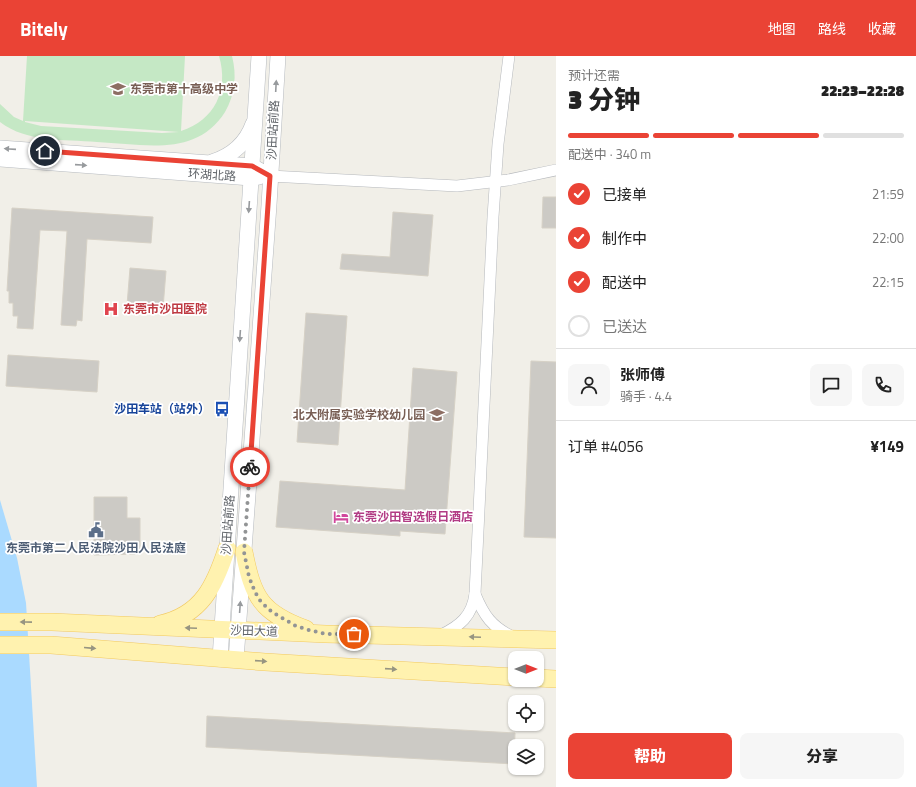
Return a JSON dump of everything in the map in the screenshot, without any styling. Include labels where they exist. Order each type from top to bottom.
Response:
[{"type":"main road","points":[[148,626],[165,623],[182,616],[197,605],[210,592],[220,572],[227,548]]},
{"type":"main road","points":[[244,552],[249,577],[261,602],[272,612],[296,626],[326,634]]},
{"type":"main road","name":"沙田大道","points":[[0,622],[52,622],[326,634],[556,640]]},
{"type":"main road","points":[[0,645],[51,645],[228,659],[508,677]]},
{"type":"main road","points":[[544,678],[556,679]]},
{"type":"street","name":"沙田站前路","points":[[228,659],[230,630],[227,548],[259,56]]},
{"type":"street","name":"沙田站前路","points":[[230,630],[244,552],[278,56]]},
{"type":"street","points":[[438,636],[453,629],[462,622],[474,603],[495,182],[498,144],[509,56]]},
{"type":"street","points":[[209,163],[222,159],[233,152],[243,142],[250,131],[255,118]]},
{"type":"street","name":"环湖北路","points":[[0,148],[209,163],[270,176]]},
{"type":"street","name":"环湖北路","points":[[0,159],[251,172]]},
{"type":"street","points":[[270,176],[457,186],[495,182],[556,170]]},
{"type":"street","points":[[475,594],[484,614],[492,624],[502,632],[515,638]]},
{"type":"green space","name":"东莞市第十高级中学","points":[[27,56],[185,56],[181,131],[193,126],[211,111],[220,92],[222,81],[222,69],[219,56],[232,56],[235,78],[231,99],[225,112],[213,127],[199,136],[184,142],[150,146],[34,137],[22,134],[0,122],[0,104],[14,117],[23,121]],"holes":[[[25,121],[179,132],[162,133],[41,126]]]},
{"type":"water","points":[[0,500],[17,558],[26,603],[37,787],[0,787]]},
{"type":"building","points":[[543,197],[556,197],[556,228],[542,228]]},
{"type":"building","points":[[12,208],[153,217],[151,243],[87,239],[82,321],[77,320],[76,326],[61,325],[67,231],[40,230],[33,329],[17,328],[18,316],[13,316],[13,303],[9,303],[9,291],[7,291]]},
{"type":"building","points":[[393,212],[433,215],[428,276],[340,269],[342,254],[390,257]]},
{"type":"building","points":[[130,268],[166,271],[163,308],[127,305]]},
{"type":"building","points":[[306,313],[347,316],[338,445],[297,442]]},
{"type":"building","points":[[8,355],[99,361],[97,392],[6,386]]},
{"type":"building","points":[[531,361],[556,362],[556,538],[524,537]]},
{"type":"building","points":[[413,368],[457,372],[445,534],[400,531],[400,536],[276,527],[280,481],[405,490]]},
{"type":"building","points":[[94,497],[127,497],[127,518],[140,518],[140,554],[94,555]]},
{"type":"building","points":[[207,716],[515,733],[515,739],[508,739],[508,764],[206,747]]},
{"type":"way so far","points":[[250,467],[244,552],[249,577],[261,602],[272,612],[296,626],[326,634],[354,634]]},
{"type":"place","name":"东莞市第十高级中学","points":[[118,89]]},
{"type":"place","name":"东莞市沙田医院","points":[[111,309]]},
{"type":"place","name":"沙田车站（站外）","points":[[222,409]]},
{"type":"place","name":"北大附属实验学校幼儿园","points":[[437,415]]},
{"type":"place","name":"东莞沙田智选假日酒店","points":[[341,517]]},
{"type":"place","name":"东莞市第二人民法院沙田人民法庭","points":[[96,530]]},
{"type":"route","points":[[45,151],[252,166],[270,176],[250,467]]}]
